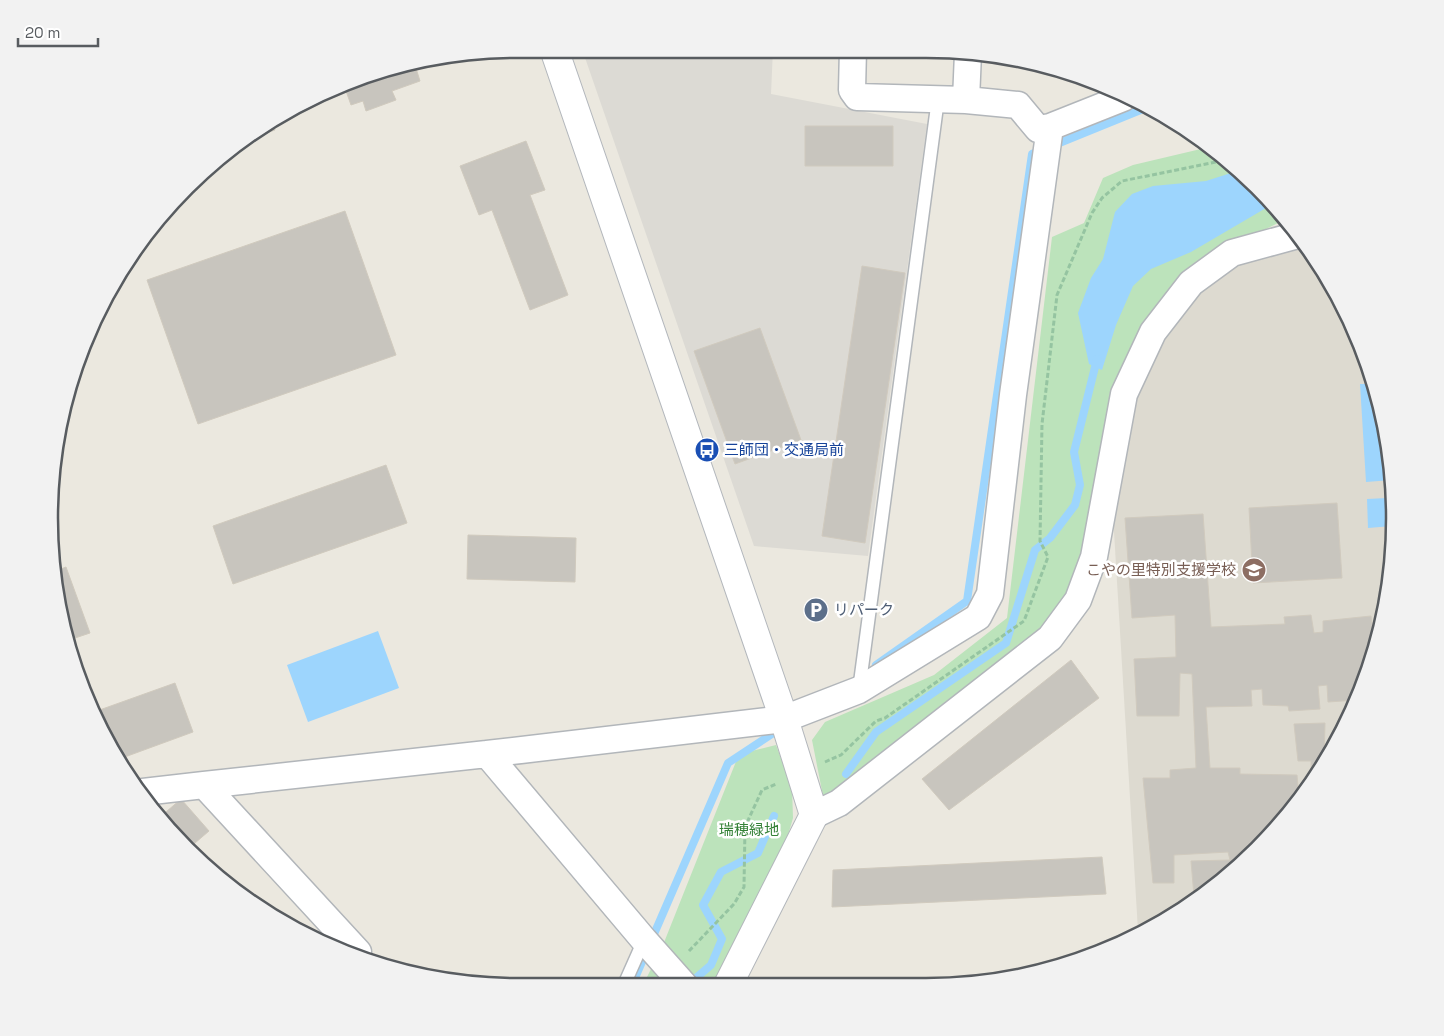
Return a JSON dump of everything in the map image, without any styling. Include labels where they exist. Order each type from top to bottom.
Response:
[{"type":"street","points":[[557,58],[784,719],[814,815]]},
{"type":"street","points":[[853,58],[852,90],[857,97],[966,100],[1018,105],[1038,130],[1050,128],[1119,100]]},
{"type":"street","points":[[966,100],[968,59]]},
{"type":"street","points":[[148,791],[784,719],[859,690],[978,617],[990,594],[1013,395],[1050,128]]},
{"type":"street","points":[[732,978],[814,815],[839,803],[1050,638],[1078,600],[1094,557],[1124,394],[1153,332],[1191,283],[1232,253],[1290,237]]},
{"type":"street","points":[[487,754],[678,978]]},
{"type":"street","points":[[204,785],[350,946]]},
{"type":"lane","points":[[859,690],[938,99]]},
{"type":"lane","points":[[627,978],[644,940]]},
{"type":"path","points":[[688,952],[734,904],[744,887],[745,827],[762,790],[841,755],[876,721],[885,718],[1024,621],[1048,558],[1040,541],[1042,424],[1057,295],[1092,213],[1102,198],[1122,182],[1217,162]]},
{"type":"shaded area","points":[[585,58],[773,58],[771,94],[927,124],[868,556],[754,546]]},
{"type":"shaded area","name":"こやの里特別支援学校","points":[[1295,243],[1309,262],[1339,314],[1362,370],[1371,399],[1383,458],[1386,488],[1386,548],[1383,578],[1378,608],[1362,666],[1339,722],[1309,774],[1272,822],[1230,864],[1182,901],[1138,927],[1113,515],[1132,399],[1162,332],[1204,285],[1239,259]]},
{"type":"green space","points":[[1201,149],[1252,192],[1279,223],[1203,260],[1148,327],[1090,555],[1047,637],[825,806],[812,740],[825,722],[934,675],[1007,618],[1052,237],[1084,223],[1103,178],[1133,165]]},
{"type":"green space","name":"瑞穂緑地","points":[[776,745],[792,787],[793,818],[786,842],[716,978],[646,978],[663,945],[739,754]]},
{"type":"water","points":[[1231,173],[1266,208],[1191,252],[1151,269],[1133,286],[1116,325],[1102,370],[1089,364],[1078,313],[1091,278],[1103,259],[1115,212],[1132,194],[1153,186],[1206,181]]},
{"type":"water","points":[[1360,384],[1366,384],[1371,399],[1378,428],[1385,481],[1366,482]]},
{"type":"water","points":[[1386,498],[1386,526],[1368,528],[1367,499]]},
{"type":"water","points":[[378,631],[399,688],[308,722],[287,665]]},
{"type":"building","points":[[416,69],[420,81],[392,91],[396,100],[366,111],[363,101],[351,105],[346,91],[370,82]]},
{"type":"building","points":[[805,126],[893,126],[893,166],[805,166]]},
{"type":"building","points":[[526,141],[545,190],[530,195],[568,295],[530,310],[492,210],[479,215],[460,166]]},
{"type":"building","points":[[345,211],[396,355],[198,424],[147,280]]},
{"type":"building","points":[[862,266],[905,273],[865,543],[822,536]]},
{"type":"building","points":[[760,328],[801,440],[735,464],[694,351]]},
{"type":"building","points":[[386,465],[407,523],[233,584],[213,526]]},
{"type":"building","points":[[1337,503],[1342,578],[1253,583],[1249,508]]},
{"type":"building","points":[[1203,514],[1211,627],[1285,624],[1284,617],[1311,615],[1314,633],[1323,632],[1323,621],[1371,616],[1373,629],[1371,637],[1348,701],[1328,702],[1327,685],[1318,686],[1320,709],[1289,711],[1288,706],[1263,705],[1262,689],[1251,690],[1252,706],[1206,707],[1210,768],[1240,768],[1240,774],[1297,775],[1299,787],[1252,844],[1194,892],[1191,861],[1230,860],[1228,852],[1174,855],[1174,883],[1153,883],[1143,778],[1170,778],[1170,770],[1196,768],[1192,674],[1180,673],[1179,716],[1137,716],[1134,659],[1176,657],[1175,615],[1132,618],[1125,518]]},
{"type":"building","points":[[468,535],[576,538],[575,582],[467,579]]},
{"type":"building","points":[[66,567],[90,633],[73,639],[66,608],[60,569]]},
{"type":"building","points":[[1071,660],[1099,698],[949,810],[922,779]]},
{"type":"building","points":[[175,683],[193,732],[125,757],[100,710]]},
{"type":"building","points":[[1325,723],[1324,749],[1311,771],[1311,761],[1298,761],[1294,724]]},
{"type":"building","points":[[181,799],[209,831],[193,845],[165,813]]},
{"type":"building","points":[[1102,857],[1106,894],[832,907],[833,870]]},
{"type":"waterway","points":[[1052,146],[1140,110]]},
{"type":"waterway","points":[[876,665],[967,601],[1032,154],[1041,150]]},
{"type":"waterway","points":[[846,774],[876,732],[1006,643],[1035,550],[1050,538],[1075,505],[1080,485],[1074,452],[1097,359]]},
{"type":"waterway","points":[[635,978],[728,763],[781,728]]},
{"type":"waterway","points":[[696,978],[711,965],[722,939],[703,905],[721,872],[758,853],[774,816]]},
{"type":"place","name":"三師団・交通局前","points":[[707,450]]},
{"type":"place","name":"こやの里特別支援学校","points":[[1254,570]]},
{"type":"place","name":"リパーク","points":[[816,610]]}]
